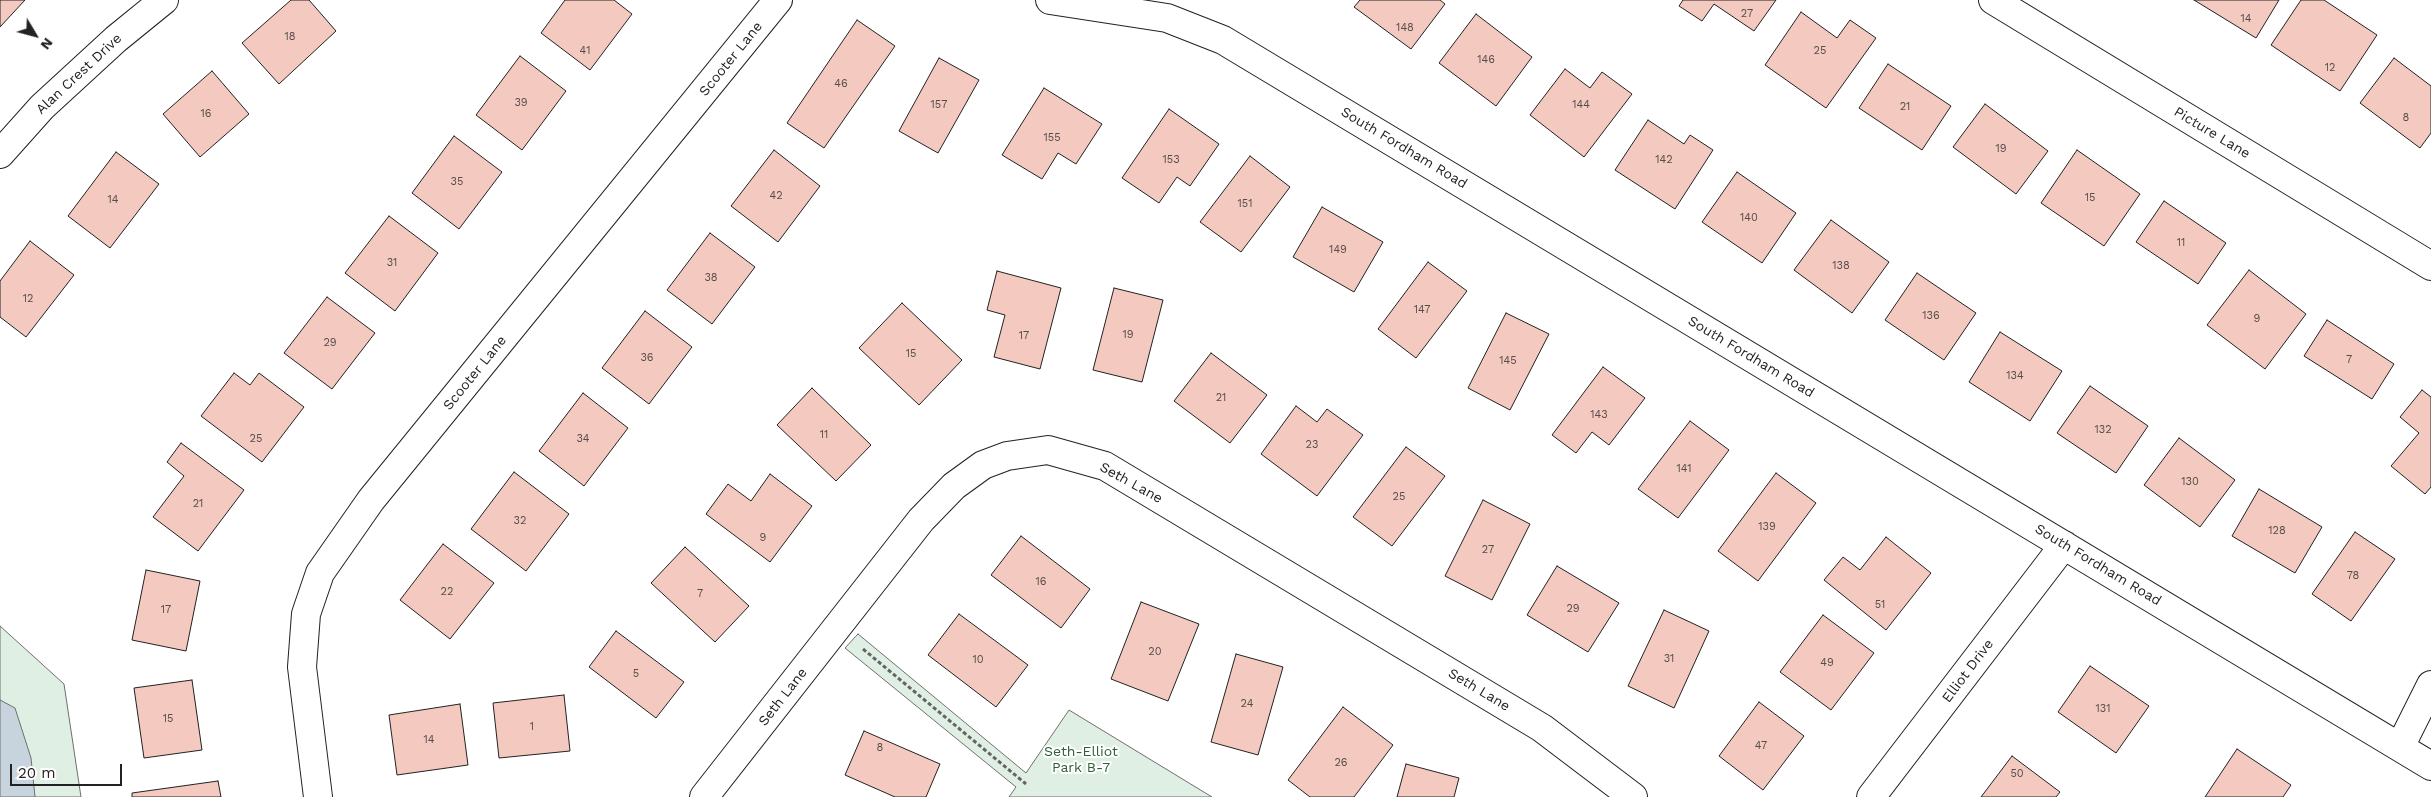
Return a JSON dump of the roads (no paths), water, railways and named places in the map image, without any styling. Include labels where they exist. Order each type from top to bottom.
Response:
[{"type":"street","name":"Alan Crest Drive","points":[[0,154],[42,107],[116,39],[164,0]]},
{"type":"street","name":"Scooter Lane","points":[[318,797],[302,667],[306,614],[320,573],[371,500],[778,0]]},
{"type":"street","name":"South Fordham Road","points":[[1050,0],[1167,18],[1223,40],[2431,766]]},
{"type":"street","name":"Picture Lane","points":[[1993,0],[2431,266]]},
{"type":"street","name":"Seth Lane","points":[[704,797],[921,520],[954,486],[983,465],[1007,456],[1048,450],[1105,466],[1542,728],[1633,797]]},
{"type":"street","name":"Elliot Drive","points":[[1871,797],[2064,545]]},
{"type":"street","points":[[2400,747],[2431,685]]},
{"type":"park label","name":"Seth-Elliot Park B-7","points":[[1081,760]]}]
